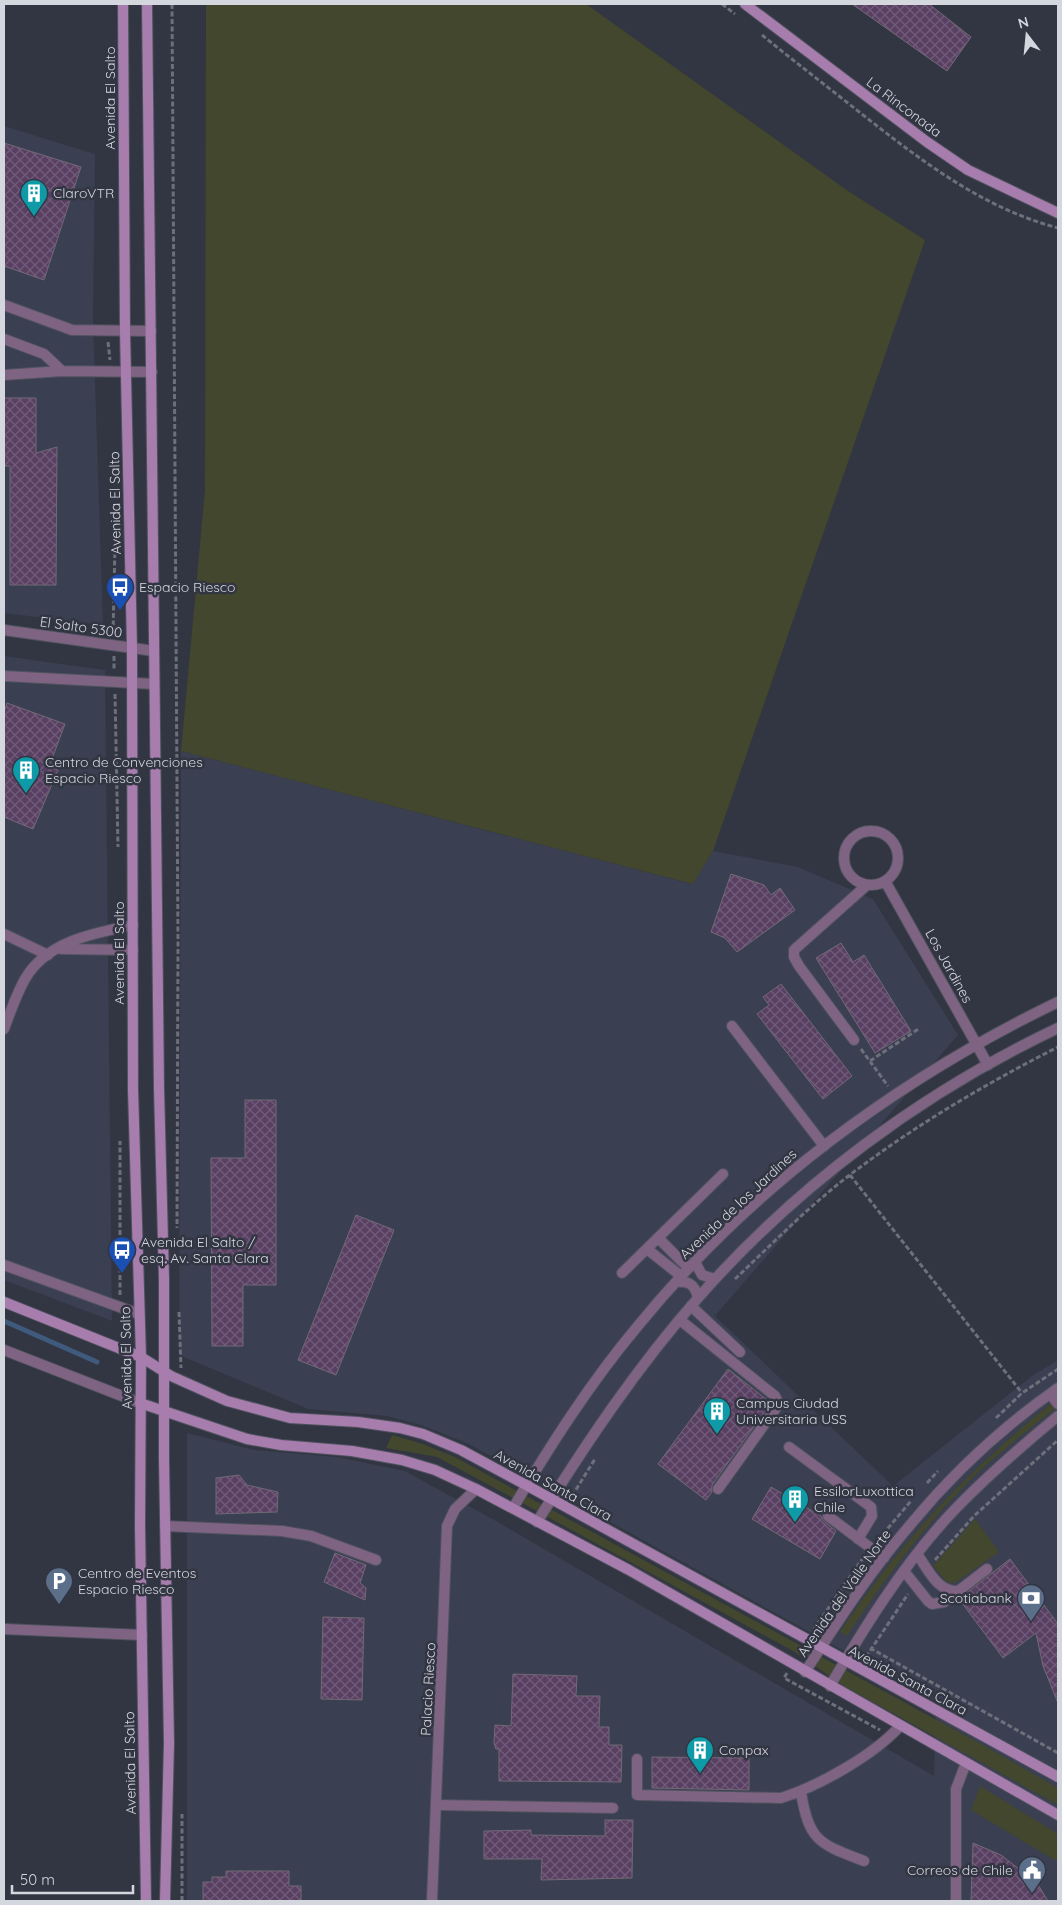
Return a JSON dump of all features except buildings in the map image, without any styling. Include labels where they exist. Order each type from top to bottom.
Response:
[{"type":"main road","name":"Avenida El Salto","points":[[123,4],[125,331],[132,648],[134,1118],[140,1357],[146,1901]]},
{"type":"main road","points":[[147,4],[154,684],[165,1372],[168,1743],[165,1901]]},
{"type":"main road","name":"La Rinconada","points":[[745,4],[968,170],[1058,213]]},
{"type":"main road","name":"Avenida Santa Clara","points":[[4,1302],[140,1357],[182,1381],[227,1401],[273,1415],[366,1423],[424,1434],[461,1450],[820,1648],[1057,1775]]},
{"type":"main road","points":[[140,1403],[231,1434],[265,1443],[340,1449],[402,1460],[435,1470],[476,1489],[629,1570],[1058,1815]]},
{"type":"street","points":[[4,305],[72,330],[151,331]]},
{"type":"street","points":[[4,339],[44,354],[62,371]]},
{"type":"street","points":[[4,375],[62,371],[152,372]]},
{"type":"street","name":"El Salto 5300","points":[[4,630],[154,651]]},
{"type":"street","points":[[4,676],[154,684]]},
{"type":"street","points":[[854,1040],[799,966],[794,957],[794,950],[867,886],[885,881],[896,868],[898,851],[888,837],[881,833],[864,832],[848,842],[843,860],[851,877],[867,886]]},
{"type":"street","name":"Los Jardines","points":[[885,881],[988,1065]]},
{"type":"street","points":[[4,1030],[25,979],[48,955],[79,937],[133,925]]},
{"type":"street","points":[[4,934],[48,955]]},
{"type":"street","points":[[57,949],[82,947],[133,950]]},
{"type":"street","name":"Avenida de los Jardines","points":[[512,1508],[612,1358],[679,1279],[736,1221],[824,1146],[894,1095],[976,1043],[1058,1002]]},
{"type":"street","points":[[732,1026],[824,1146]]},
{"type":"street","points":[[537,1522],[617,1402],[690,1306],[768,1226],[836,1167],[906,1116],[988,1065],[1058,1028]]},
{"type":"street","points":[[622,1273],[723,1174]]},
{"type":"street","points":[[658,1238],[667,1246],[670,1253],[692,1265],[702,1275],[715,1279]]},
{"type":"street","points":[[647,1249],[679,1279],[690,1283],[694,1287],[698,1298]]},
{"type":"street","points":[[4,1265],[139,1314]]},
{"type":"street","points":[[690,1306],[740,1352]]},
{"type":"street","points":[[680,1320],[775,1396],[779,1404],[718,1490]]},
{"type":"street","points":[[4,1350],[140,1403]]},
{"type":"street","points":[[1054,1390],[1058,1404]]},
{"type":"street","name":"Avenida del Valle Norte","points":[[805,1672],[820,1648],[910,1524],[958,1472],[1054,1390]]},
{"type":"street","points":[[830,1686],[904,1571],[945,1520],[984,1480],[1058,1416]]},
{"type":"street","points":[[789,1447],[871,1507],[872,1516],[858,1539]]},
{"type":"street","name":"Palacio Riesco","points":[[432,1901],[447,1526],[455,1509],[476,1489]]},
{"type":"street","points":[[828,1516],[884,1558]]},
{"type":"street","points":[[165,1526],[282,1531],[312,1536],[376,1560]]},
{"type":"street","points":[[917,1554],[943,1589],[958,1591]]},
{"type":"street","points":[[904,1571],[932,1604],[944,1602],[987,1569]]},
{"type":"street","points":[[4,1629],[142,1635]]},
{"type":"street","points":[[637,1760],[637,1795],[781,1798],[801,1792],[878,1748],[900,1726]]},
{"type":"street","points":[[956,1901],[956,1789],[966,1763]]},
{"type":"street","points":[[801,1792],[805,1816],[811,1831],[826,1846],[864,1861]]},
{"type":"street","points":[[436,1805],[613,1808]]},
{"type":"path","points":[[172,4],[178,943],[177,1238]]},
{"type":"path","points":[[107,331],[111,372]]},
{"type":"path","points":[[115,540],[113,645],[118,850]]},
{"type":"path","points":[[870,1061],[920,1028]]},
{"type":"path","points":[[854,1040],[894,1095]]},
{"type":"path","points":[[728,1286],[797,1219],[850,1175],[941,1112],[998,1077],[1058,1047]]},
{"type":"path","points":[[120,1133],[120,1307]]},
{"type":"path","points":[[850,1175],[1022,1393]]},
{"type":"path","points":[[178,1306],[182,1381]]},
{"type":"path","points":[[928,1569],[974,1516],[1058,1440]]},
{"type":"path","points":[[565,1507],[599,1452]]},
{"type":"path","points":[[915,1585],[871,1649],[1058,1753]]},
{"type":"shaded area","points":[[4,126],[95,154],[93,320],[103,625],[4,613]]},
{"type":"shaded area","points":[[4,656],[105,670],[112,1321],[4,1280]]},
{"type":"shaded area","points":[[181,751],[692,884],[713,851],[798,867],[873,899],[958,1035],[715,1316],[893,1486],[1032,1376],[1058,1360],[1058,1901],[187,1901],[187,1433],[254,1450],[337,1457],[405,1471],[496,1521],[934,1776],[936,1702],[469,1444],[421,1425],[387,1416],[308,1409],[179,1355]]},
{"type":"green space","points":[[206,4],[586,4],[848,191],[925,240],[713,851],[693,884],[181,751],[205,490]]},
{"type":"green space","points":[[1053,1402],[1057,1407],[986,1465],[947,1504],[878,1590],[847,1636],[840,1632],[887,1567],[937,1509],[991,1455]]},
{"type":"green space","points":[[392,1435],[423,1444],[455,1457],[990,1749],[1058,1788],[1058,1805],[844,1686],[793,1651],[437,1457],[386,1448]]},
{"type":"green space","points":[[975,1519],[999,1552],[955,1583],[947,1582],[933,1566]]},
{"type":"green space","points":[[980,1786],[1058,1834],[1058,1862],[971,1810]]},
{"type":"waterway","points":[[4,1321],[97,1362]]},
{"type":"place","name":"ClaroVTR","points":[[34,217]]},
{"type":"place","name":"Espacio Riesco","points":[[120,611]]},
{"type":"place","name":"Centro de Convenciones Espacio Riesco","points":[[26,794]]},
{"type":"place","name":"Avenida El Salto / esq. Av. Santa Clara","points":[[122,1274]]},
{"type":"place","name":"Campus Ciudad Universitaria USS","points":[[717,1435]]},
{"type":"place","name":"EssilorLuxottica Chile","points":[[795,1523]]},
{"type":"place","name":"Centro de Eventos Espacio Riesco","points":[[59,1605]]},
{"type":"place","name":"Scotiabank","points":[[1031,1622]]},
{"type":"place","name":"Conpax","points":[[700,1774]]},
{"type":"place","name":"Correos de Chile","points":[[1032,1894]]}]
